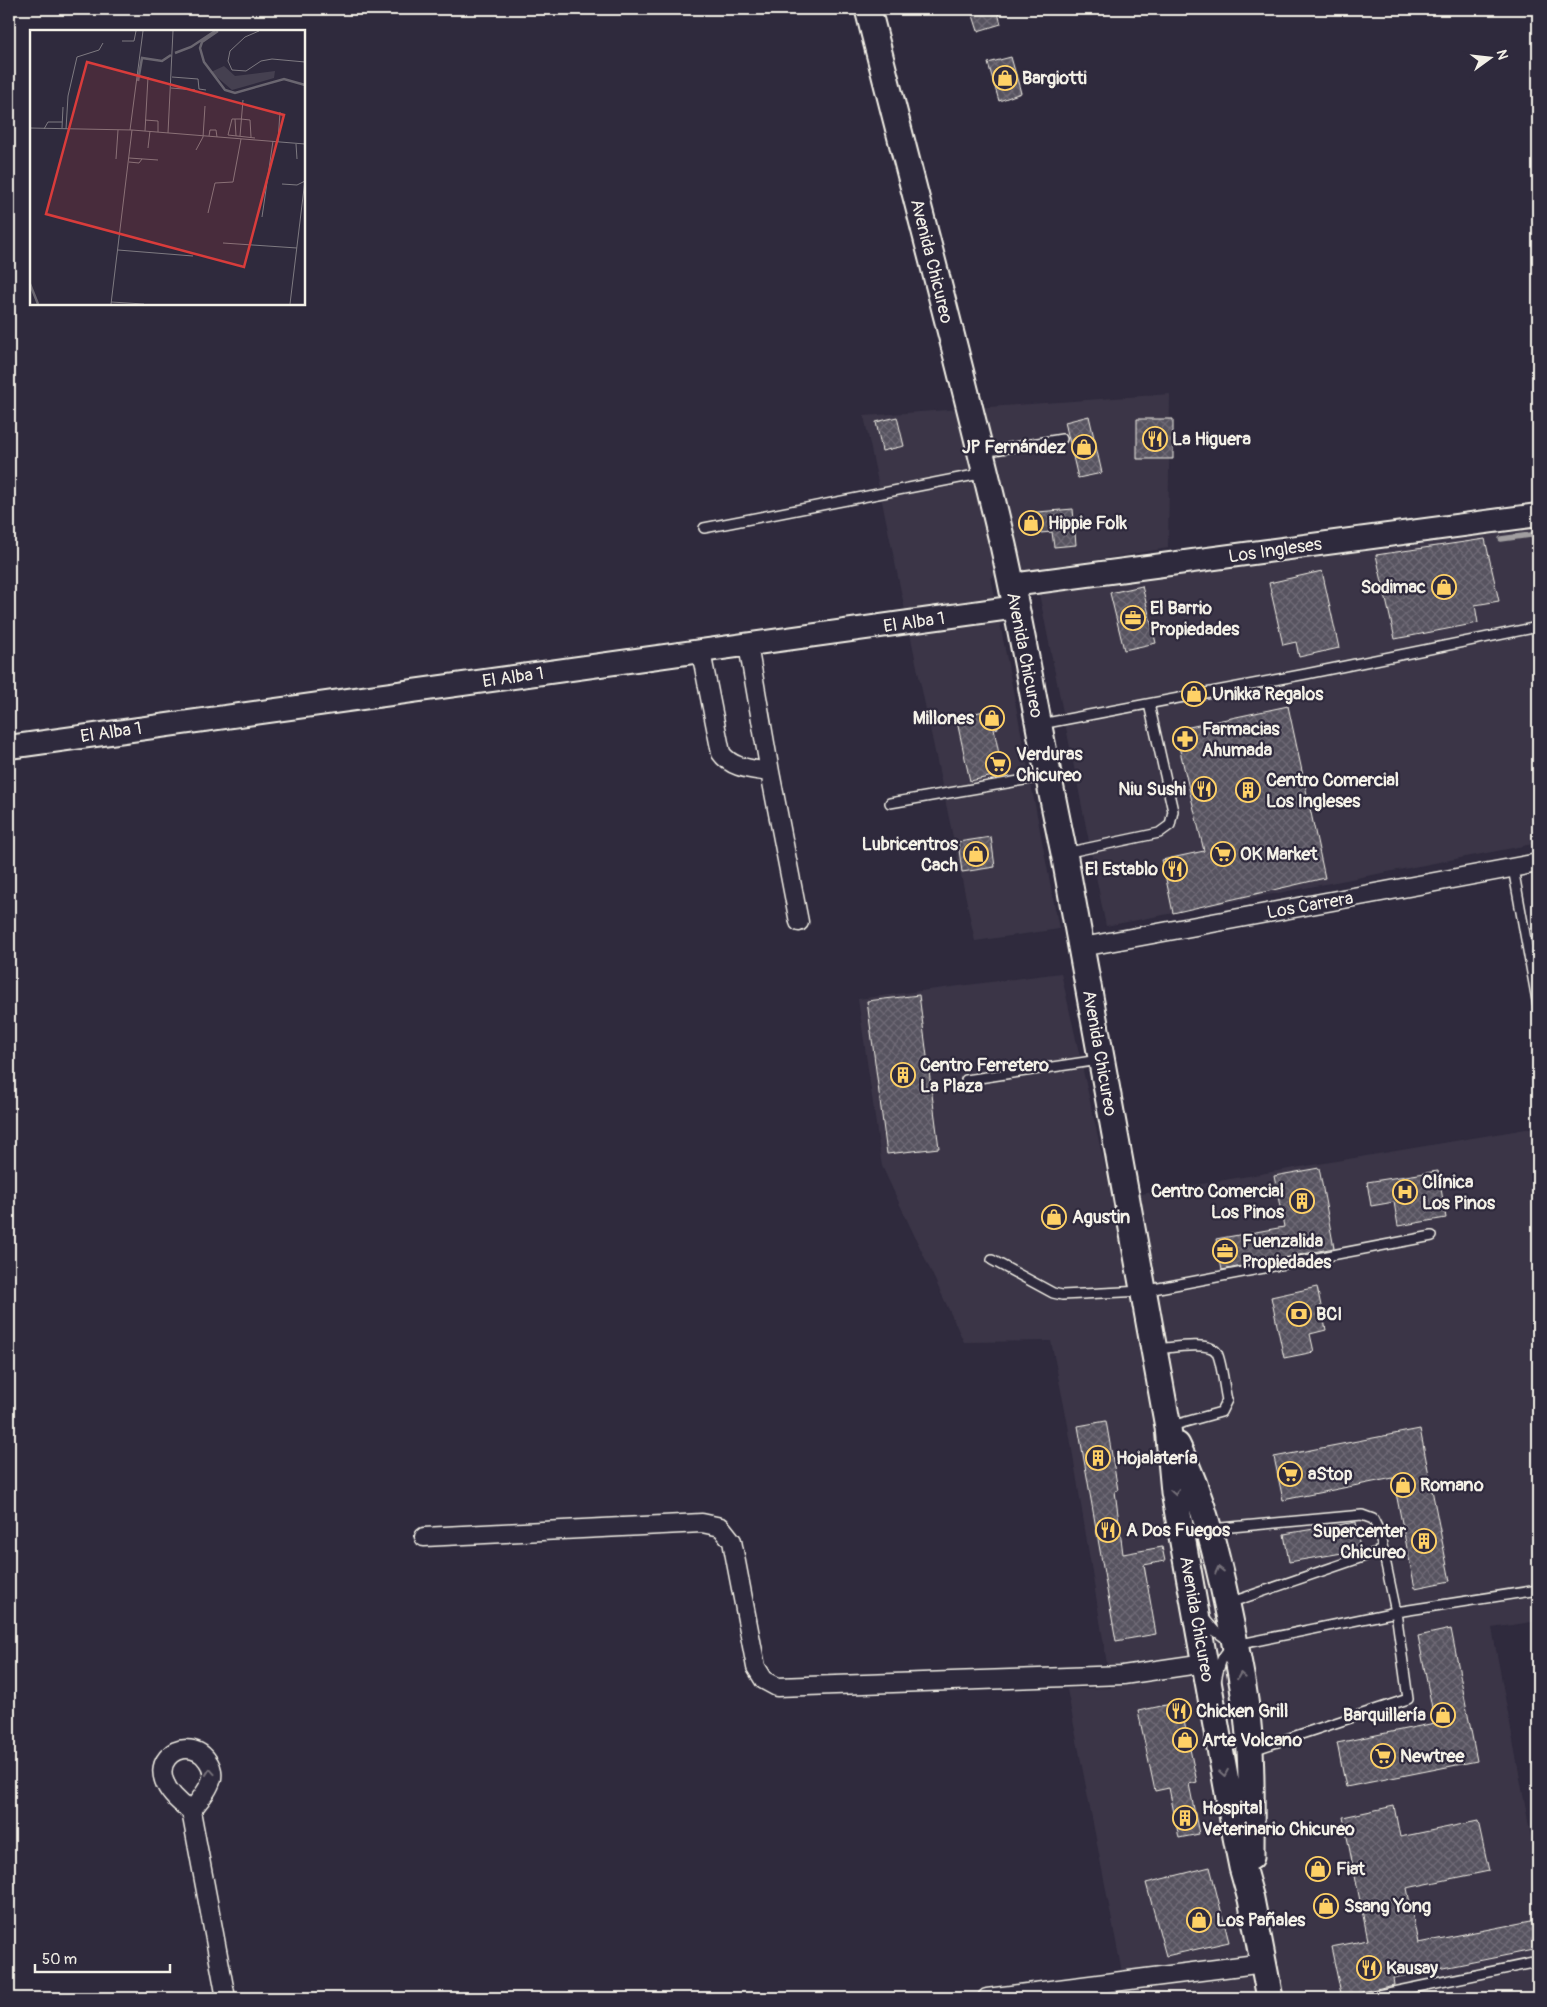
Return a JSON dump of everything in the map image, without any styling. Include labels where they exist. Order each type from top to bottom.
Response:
[{"type":"main road","name":"Avenida Chicureo","points":[[868,9],[983,463],[1014,596],[1082,948],[1168,1426],[1174,1492],[1212,1704],[1242,1867],[1251,1899],[1270,1998]]},
{"type":"main road","name":"Avenida Chicureo","points":[[1168,1426],[1193,1482],[1209,1529],[1236,1645],[1243,1686],[1250,1750],[1251,1899]]},
{"type":"street","name":"Los Ingleses","points":[[1014,596],[1538,515]]},
{"type":"street","name":"El Alba 1","points":[[9,747],[748,645],[1014,596]]},
{"type":"street","points":[[748,645],[799,922]]},
{"type":"street","points":[[700,652],[722,753],[731,763],[738,766],[770,772]]},
{"type":"street","name":"Los Carrera","points":[[1082,948],[1538,863]]},
{"type":"street","points":[[424,1537],[702,1524],[721,1528],[732,1541],[756,1667],[764,1680],[777,1687],[1123,1675],[1205,1663]]},
{"type":"street","points":[[191,1810],[226,1998]]},
{"type":"street","points":[[987,1998],[1264,1964]]},
{"type":"lane","points":[[704,528],[973,477],[983,463],[1062,439]]},
{"type":"lane","points":[[1038,725],[1538,627]]},
{"type":"lane","points":[[1064,853],[1159,833],[1170,825],[1173,811],[1148,704]]},
{"type":"lane","points":[[890,803],[1048,776]]},
{"type":"lane","points":[[1513,868],[1538,1006]]},
{"type":"lane","points":[[966,1080],[1102,1060]]},
{"type":"lane","points":[[992,1260],[1052,1293],[1062,1295],[1143,1291],[1432,1236]]},
{"type":"lane","points":[[1154,1349],[1211,1346],[1217,1353],[1227,1400],[1220,1412],[1168,1426]]},
{"type":"lane","points":[[1209,1529],[1362,1515],[1374,1519],[1379,1531],[1396,1612],[1408,1699],[1250,1750]]},
{"type":"lane","points":[[1227,1604],[1383,1550]]},
{"type":"lane","points":[[1212,1704],[1220,1665],[1227,1649],[1236,1645],[1396,1612],[1538,1590]]},
{"type":"lane","points":[[1196,1609],[1215,1631],[1236,1645]]},
{"type":"lane","points":[[1364,1998],[1538,1962]]},
{"type":"shaded area","points":[[1170,394],[1168,548],[991,577],[1059,929],[975,941],[864,416]]},
{"type":"shaded area","points":[[1538,529],[1538,843],[1106,926],[1039,593]]},
{"type":"shaded area","points":[[1061,973],[1112,1199],[1538,1127],[1538,1621],[1492,1628],[1538,1875],[1538,1998],[1127,1998],[1067,1689],[1111,1688],[1068,1425],[1051,1341],[964,1342],[882,1166],[858,999]]},
{"type":"building","points":[[971,9],[997,9],[1001,24],[978,31]]},
{"type":"building","name":"Bargiotti","points":[[1011,57],[1021,93],[999,101],[988,63]]},
{"type":"building","name":"JP Fernández","points":[[1089,416],[1102,473],[1078,478],[1065,422]]},
{"type":"building","points":[[897,417],[904,446],[882,451],[876,422]]},
{"type":"building","name":"La Higuera","points":[[1137,419],[1173,419],[1173,459],[1137,459]]},
{"type":"building","points":[[1073,509],[1076,545],[1054,547],[1052,532],[1028,534],[1026,513]]},
{"type":"building","points":[[1485,539],[1499,601],[1475,605],[1478,623],[1395,639],[1376,555]]},
{"type":"building","points":[[1322,571],[1339,648],[1299,657],[1296,642],[1283,645],[1269,583]]},
{"type":"building","name":"El Barrio Propiedades","points":[[1142,586],[1156,643],[1124,650],[1110,593]]},
{"type":"building","name":"Centro Comercial Los Ingleses","points":[[1288,706],[1325,878],[1173,913],[1162,860],[1204,851],[1175,730]]},
{"type":"building","points":[[994,709],[998,728],[994,729],[1003,774],[970,781],[956,717]]},
{"type":"building","name":"Lubricentros Cach","points":[[991,837],[995,867],[962,872],[958,842]]},
{"type":"building","name":"Centro Ferretero La Plaza","points":[[919,995],[939,1148],[887,1154],[867,1001]]},
{"type":"building","name":"Centro Comercial Los Pinos","points":[[1319,1168],[1334,1248],[1222,1270],[1216,1239],[1284,1227],[1274,1176]]},
{"type":"building","name":"Clínica Los Pinos","points":[[1438,1171],[1446,1218],[1398,1226],[1394,1202],[1371,1206],[1367,1182]]},
{"type":"building","name":"BCI","points":[[1317,1287],[1326,1330],[1310,1334],[1314,1352],[1284,1358],[1271,1297]]},
{"type":"building","points":[[1106,1421],[1118,1490],[1115,1491],[1123,1554],[1162,1547],[1165,1561],[1144,1565],[1156,1634],[1116,1641],[1078,1426]]},
{"type":"building","name":"Supercenter Chicureo","points":[[1420,1429],[1450,1581],[1415,1588],[1393,1478],[1283,1500],[1274,1457]]},
{"type":"building","points":[[1356,1522],[1360,1550],[1289,1562],[1284,1534]]},
{"type":"building","points":[[1451,1629],[1477,1761],[1346,1787],[1337,1743],[1435,1723],[1418,1636]]},
{"type":"building","points":[[1180,1702],[1197,1782],[1189,1784],[1199,1834],[1179,1838],[1169,1788],[1155,1791],[1138,1711]]},
{"type":"building","points":[[1394,1806],[1400,1837],[1478,1821],[1489,1871],[1407,1888],[1418,1943],[1536,1920],[1538,1949],[1393,1978],[1394,1985],[1362,1992],[1358,1998],[1342,1998],[1331,1947],[1368,1940],[1343,1817]]},
{"type":"building","points":[[1210,1867],[1229,1942],[1166,1956],[1146,1883]]},
{"type":"waterway","points":[[1501,539],[1538,534]]},
{"type":"place","name":"Bargiotti","points":[[1005,78]]},
{"type":"place","name":"La Higuera","points":[[1155,439]]},
{"type":"place","name":"JP Fernández","points":[[1084,447]]},
{"type":"place","name":"Hippie Folk","points":[[1031,523]]},
{"type":"place","name":"Sodimac","points":[[1444,587]]},
{"type":"place","name":"El Barrio Propiedades","points":[[1133,618]]},
{"type":"place","name":"Unikka Regalos","points":[[1194,694]]},
{"type":"place","name":"Millones","points":[[992,718]]},
{"type":"place","name":"Farmacias Ahumada","points":[[1185,739]]},
{"type":"place","name":"Verduras Chicureo","points":[[998,764]]},
{"type":"place","name":"Niu Sushi","points":[[1204,789]]},
{"type":"place","name":"Centro Comercial Los Ingleses","points":[[1248,790]]},
{"type":"place","name":"Lubricentros Cach","points":[[976,854]]},
{"type":"place","name":"OK Market","points":[[1223,854]]},
{"type":"place","name":"El Establo","points":[[1175,869]]},
{"type":"place","name":"Centro Ferretero La Plaza","points":[[903,1075]]},
{"type":"place","name":"Clínica Los Pinos","points":[[1405,1192]]},
{"type":"place","name":"Centro Comercial Los Pinos","points":[[1302,1201]]},
{"type":"place","name":"Agustin","points":[[1054,1217]]},
{"type":"place","name":"Fuenzalida Propiedades","points":[[1225,1251]]},
{"type":"place","name":"BCI","points":[[1299,1314]]},
{"type":"place","name":"Hojalatería","points":[[1098,1458]]},
{"type":"place","name":"aStop","points":[[1290,1474]]},
{"type":"place","name":"Romano","points":[[1403,1485]]},
{"type":"place","name":"A Dos Fuegos","points":[[1108,1530]]},
{"type":"place","name":"Supercenter Chicureo","points":[[1424,1541]]},
{"type":"place","name":"Chicken Grill","points":[[1179,1711]]},
{"type":"place","name":"Barquillería","points":[[1443,1715]]},
{"type":"place","name":"Arte Volcano","points":[[1185,1740]]},
{"type":"place","name":"Newtree","points":[[1383,1756]]},
{"type":"place","name":"Hospital Veterinario Chicureo","points":[[1185,1818]]},
{"type":"place","name":"Fiat","points":[[1318,1869]]},
{"type":"place","name":"Ssang Yong","points":[[1326,1906]]},
{"type":"place","name":"Los Pañales","points":[[1199,1920]]},
{"type":"place","name":"Kausay","points":[[1369,1968]]}]
